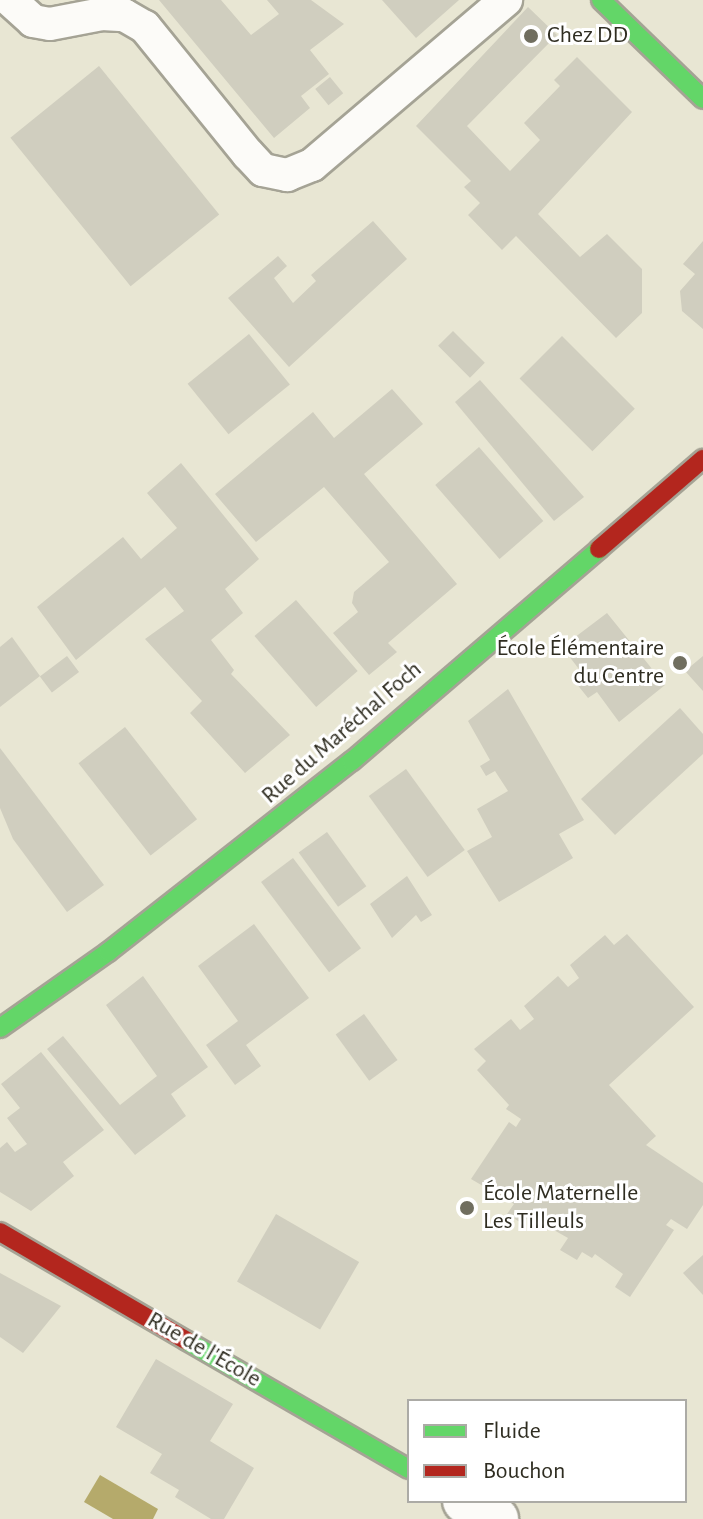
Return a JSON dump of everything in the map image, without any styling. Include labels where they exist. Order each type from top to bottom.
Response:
[{"type":"street","points":[[601,0],[703,99]]},
{"type":"street","name":"Rue du Maréchal Foch","points":[[0,1028],[133,933],[352,761],[703,459]]},
{"type":"street","name":"Rue de l'École","points":[[0,1232],[407,1468]]},
{"type":"street","points":[[468,1503],[496,1519]]},
{"type":"lane","points":[[10,0],[33,21],[50,24],[113,14],[145,27],[263,170],[287,175],[312,165],[506,0]]},
{"type":"shaded area","points":[[100,1475],[158,1509],[153,1519],[113,1519],[84,1502]]},
{"type":"building","points":[[159,0],[221,0],[251,35],[279,14],[267,0],[311,0],[344,24],[310,50],[329,74],[301,96],[310,108],[274,138]]},
{"type":"building","points":[[382,0],[459,0],[416,38]]},
{"type":"building","points":[[528,7],[557,35],[467,126],[510,171],[540,140],[524,123],[560,86],[554,80],[577,57],[632,112],[538,214],[580,257],[607,234],[642,269],[642,313],[616,338],[516,236],[502,250],[468,215],[480,203],[464,187],[471,181],[416,126]]},
{"type":"building","points":[[99,66],[219,214],[131,286],[10,138]]},
{"type":"building","points":[[330,77],[343,93],[328,105],[315,89]]},
{"type":"building","points":[[373,221],[407,259],[289,367],[228,298],[278,256],[287,266],[274,278],[293,303],[316,281],[311,275]]},
{"type":"building","points":[[703,241],[703,329],[682,311],[680,291],[695,274],[683,264]]},
{"type":"building","points":[[453,331],[485,363],[470,378],[438,346]]},
{"type":"building","points":[[249,334],[290,385],[229,434],[188,384]]},
{"type":"building","points":[[562,336],[635,409],[592,451],[520,378]]},
{"type":"building","points":[[480,380],[584,497],[554,521],[455,402]]},
{"type":"building","points":[[392,389],[423,424],[364,474],[457,584],[388,643],[397,652],[369,675],[333,633],[358,612],[352,603],[354,592],[389,562],[324,487],[256,542],[215,494],[313,412],[334,438]]},
{"type":"building","points":[[479,447],[543,521],[500,559],[435,485]]},
{"type":"building","points":[[181,463],[259,559],[225,589],[243,613],[211,640],[234,670],[231,674],[290,735],[245,773],[190,713],[202,701],[145,639],[184,611],[165,587],[76,660],[37,607],[123,537],[141,559],[177,528],[147,493]]},
{"type":"building","points":[[296,600],[358,671],[316,707],[254,636]]},
{"type":"building","points":[[607,613],[665,685],[619,722],[597,692],[588,698],[576,683],[585,677],[562,647]]},
{"type":"building","points":[[12,637],[40,676],[0,707],[0,647]]},
{"type":"building","points":[[67,656],[79,672],[52,692],[40,676]]},
{"type":"building","points":[[703,656],[703,691],[685,671]]},
{"type":"building","points":[[508,689],[584,820],[559,834],[573,858],[499,902],[467,851],[492,837],[477,809],[508,791],[495,771],[486,776],[480,766],[490,760],[468,721]]},
{"type":"building","points":[[680,708],[703,734],[703,754],[615,835],[581,799]]},
{"type":"building","points":[[125,727],[197,819],[151,856],[79,763]]},
{"type":"building","points":[[0,748],[104,885],[67,912],[13,839],[0,808]]},
{"type":"building","points":[[406,769],[465,850],[428,877],[369,796]]},
{"type":"building","points":[[327,832],[366,886],[338,907],[299,853]]},
{"type":"building","points":[[293,858],[361,948],[329,972],[261,882]]},
{"type":"building","points":[[407,876],[432,915],[421,922],[416,915],[392,938],[370,904]]},
{"type":"building","points":[[254,924],[309,998],[246,1045],[261,1066],[235,1085],[206,1045],[238,1021],[198,966]]},
{"type":"building","points":[[627,934],[694,1007],[609,1085],[656,1136],[646,1145],[703,1183],[703,1205],[687,1229],[671,1219],[666,1225],[674,1230],[630,1297],[615,1287],[623,1274],[595,1254],[592,1258],[582,1252],[577,1260],[560,1250],[568,1238],[529,1216],[523,1224],[507,1214],[514,1204],[471,1179],[509,1122],[516,1127],[521,1119],[506,1109],[509,1105],[477,1070],[486,1061],[474,1049],[511,1019],[520,1030],[534,1019],[524,1006],[558,976],[568,987],[579,978],[570,965],[605,935],[614,945]]},
{"type":"building","points":[[143,976],[208,1067],[171,1094],[186,1116],[135,1155],[47,1049],[63,1036],[120,1105],[157,1076],[106,1005]]},
{"type":"building","points":[[364,1014],[398,1060],[369,1081],[336,1035]]},
{"type":"building","points":[[41,1052],[104,1130],[63,1162],[74,1176],[31,1211],[0,1192],[0,1148],[7,1142],[15,1152],[27,1144],[7,1118],[20,1108],[1,1084]]},
{"type":"building","points":[[276,1214],[359,1262],[320,1330],[237,1282]]},
{"type":"building","points":[[703,1255],[703,1295],[683,1273]]},
{"type":"building","points":[[0,1273],[61,1306],[23,1353],[0,1337]]},
{"type":"building","points":[[156,1359],[233,1404],[210,1441],[254,1468],[224,1519],[211,1519],[175,1497],[179,1490],[150,1473],[162,1454],[116,1427]]},
{"type":"traffic: fast","points":[[601,0],[703,99]]},
{"type":"traffic: fast","points":[[0,1028],[108,952],[352,761],[599,549]]},
{"type":"traffic: fast","points":[[187,1341],[407,1468]]},
{"type":"traffic: jam","points":[[599,549],[703,459]]},
{"type":"traffic: jam","points":[[0,1232],[187,1341]]},
{"type":"place","name":"Chez DD","points":[[531,36]]},
{"type":"place","name":"École Élémentaire du Centre","points":[[680,663]]},
{"type":"place","name":"École Maternelle Les Tilleuls","points":[[467,1208]]}]
